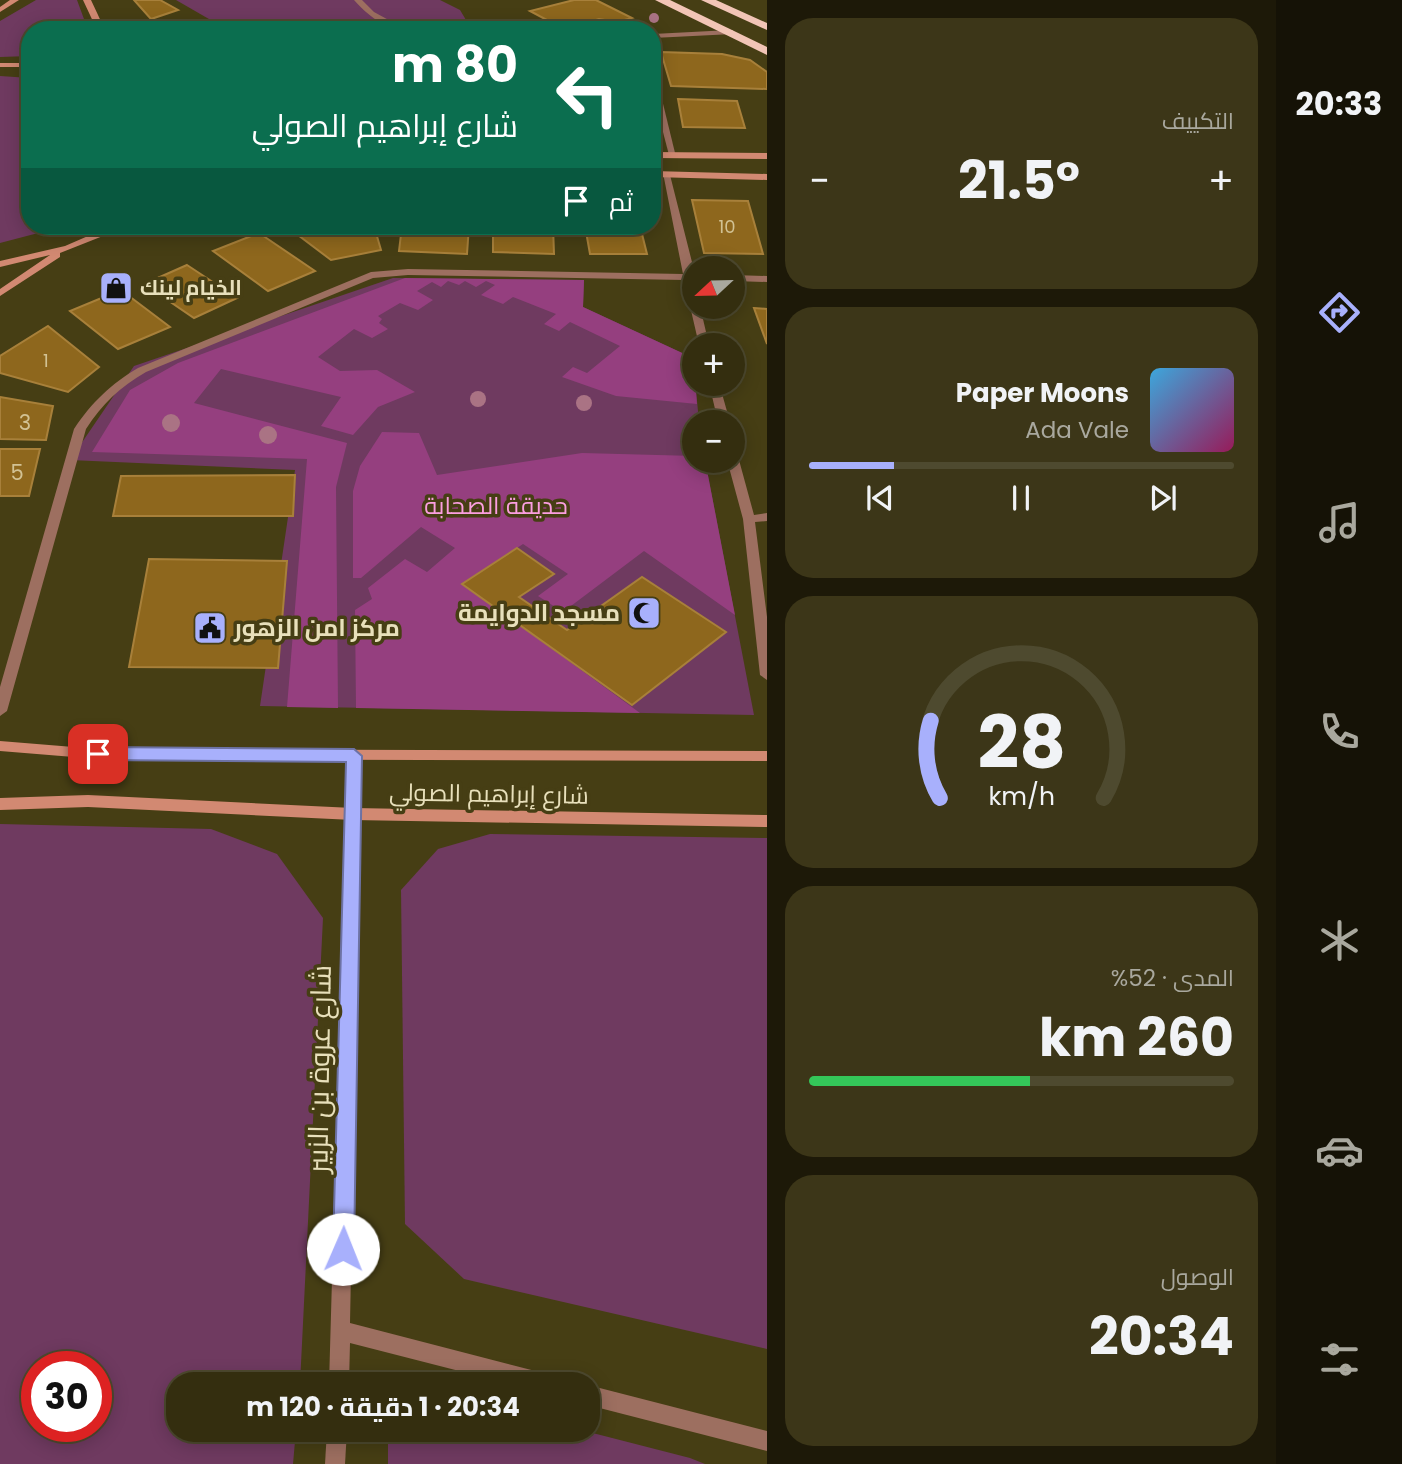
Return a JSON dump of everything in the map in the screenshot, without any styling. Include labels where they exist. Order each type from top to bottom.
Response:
[{"type":"highway","points":[[661,0],[767,52]]},
{"type":"highway","points":[[708,0],[767,27]]},
{"type":"street","points":[[0,10],[15,0]]},
{"type":"street","points":[[87,0],[97,21]]},
{"type":"street","points":[[358,0],[371,14],[385,21]]},
{"type":"street","points":[[661,36],[730,32]]},
{"type":"street","points":[[0,65],[21,65]]},
{"type":"street","points":[[661,109],[673,155]]},
{"type":"street","points":[[661,155],[767,156]]},
{"type":"street","points":[[661,175],[767,177]]},
{"type":"street","points":[[666,175],[686,256]]},
{"type":"street","points":[[97,237],[101,235]]},
{"type":"street","points":[[0,264],[68,248],[105,235]]},
{"type":"street","points":[[0,293],[68,248]]},
{"type":"street","points":[[0,711],[80,429],[94,406],[114,386],[142,370],[371,275],[408,272],[682,277]]},
{"type":"street","points":[[746,278],[767,279]]},
{"type":"street","points":[[737,473],[749,519],[767,675]]},
{"type":"street","points":[[749,519],[767,517]]},
{"type":"street","name":"شارع إبراهيم الصولي","points":[[0,746],[98,754],[767,756]]},
{"type":"street","name":"شارع عروة بن الزبير","points":[[340,1372],[354,756]]},
{"type":"street","name":"شارع إبراهيم الصولي","points":[[0,804],[88,801],[353,814],[767,821]]},
{"type":"street","points":[[342,1331],[501,1372]]},
{"type":"street","points":[[600,1398],[767,1441]]},
{"type":"street","points":[[335,1464],[336,1442]]},
{"type":"green space","points":[[36,0],[77,0],[85,21],[21,21],[21,56],[0,57],[0,21]]},
{"type":"green space","points":[[176,0],[440,0],[460,10],[467,21],[212,21]]},
{"type":"green space","points":[[0,76],[21,77],[21,235],[31,235],[0,243]]},
{"type":"green space","name":"حديقة الصحابة","points":[[393,278],[584,280],[583,307],[682,353],[682,396],[697,396],[698,410],[682,410],[682,473],[707,473],[754,715],[260,706],[295,470],[70,460],[134,366]]},
{"type":"green space","points":[[405,278],[584,280],[583,307],[682,353],[682,396],[696,396],[697,404],[616,396],[562,377],[573,367],[587,373],[620,346],[570,322],[559,331],[544,324],[556,314],[513,297],[503,304],[481,295],[495,285],[486,281],[476,287],[465,281],[459,285],[448,281],[441,287],[432,282],[417,291],[433,300],[418,310],[400,303],[378,316],[382,319],[379,323],[388,329],[372,338],[354,329],[318,357],[340,371],[377,370],[415,392],[378,407],[353,435],[321,426],[341,397],[221,369],[194,403],[347,443],[336,487],[338,708],[287,707],[307,459],[92,452],[130,390],[178,363]]},
{"type":"green space","points":[[382,432],[419,433],[437,475],[582,453],[682,456],[682,473],[708,473],[735,615],[644,551],[563,612],[538,596],[568,574],[523,544],[463,584],[640,713],[356,708],[355,610],[372,599],[368,588],[405,559],[427,572],[455,548],[421,527],[361,578],[353,578],[353,491],[360,466]]},
{"type":"green space","points":[[0,824],[211,829],[277,854],[323,918],[301,1372],[166,1372],[166,1442],[295,1442],[293,1464],[0,1464]]},
{"type":"green space","points":[[490,834],[767,838],[767,1349],[464,1279],[405,1224],[401,890],[438,849]]},
{"type":"green space","points":[[600,1435],[705,1464],[388,1464],[388,1442],[600,1442]]},
{"type":"building","points":[[134,0],[160,0],[178,10],[151,19]]},
{"type":"building","points":[[574,0],[596,0],[632,18],[621,21],[549,21],[530,11]]},
{"type":"building","points":[[661,52],[722,54],[750,60],[767,72],[767,89],[671,86]]},
{"type":"building","points":[[678,99],[737,101],[745,128],[683,127]]},
{"type":"building","points":[[692,200],[748,201],[763,254],[704,253]]},
{"type":"building","points":[[254,235],[262,235],[315,271],[268,291],[213,251]]},
{"type":"building","points":[[298,235],[377,235],[381,250],[331,260]]},
{"type":"building","points":[[401,235],[468,235],[467,254],[399,251]]},
{"type":"building","points":[[493,235],[553,235],[554,254],[493,252]]},
{"type":"building","points":[[587,235],[642,235],[647,254],[590,254]]},
{"type":"building","points":[[187,265],[237,298],[194,318],[144,284]]},
{"type":"building","points":[[121,290],[170,327],[118,349],[70,311]]},
{"type":"building","points":[[754,308],[767,309],[767,344]]},
{"type":"building","points":[[48,326],[99,367],[68,392],[0,373],[0,356]]},
{"type":"building","points":[[0,397],[53,406],[46,440],[0,439]]},
{"type":"building","points":[[0,449],[40,449],[29,496],[0,496]]},
{"type":"building","points":[[295,475],[293,516],[113,516],[121,476]]},
{"type":"building","name":"مسجد الدوايمة","points":[[517,548],[554,574],[519,597],[567,630],[642,577],[726,632],[632,705],[462,584]]},
{"type":"building","points":[[149,559],[287,561],[278,668],[129,667]]},
{"type":"place","name":"الخيام لينك","points":[[116,288]]},
{"type":"place","name":"مسجد الدوايمة","points":[[644,613]]},
{"type":"place","name":"مركز امن الزهور","points":[[210,628]]},
{"type":"route","points":[[98,754],[354,756],[343,1249]]}]
